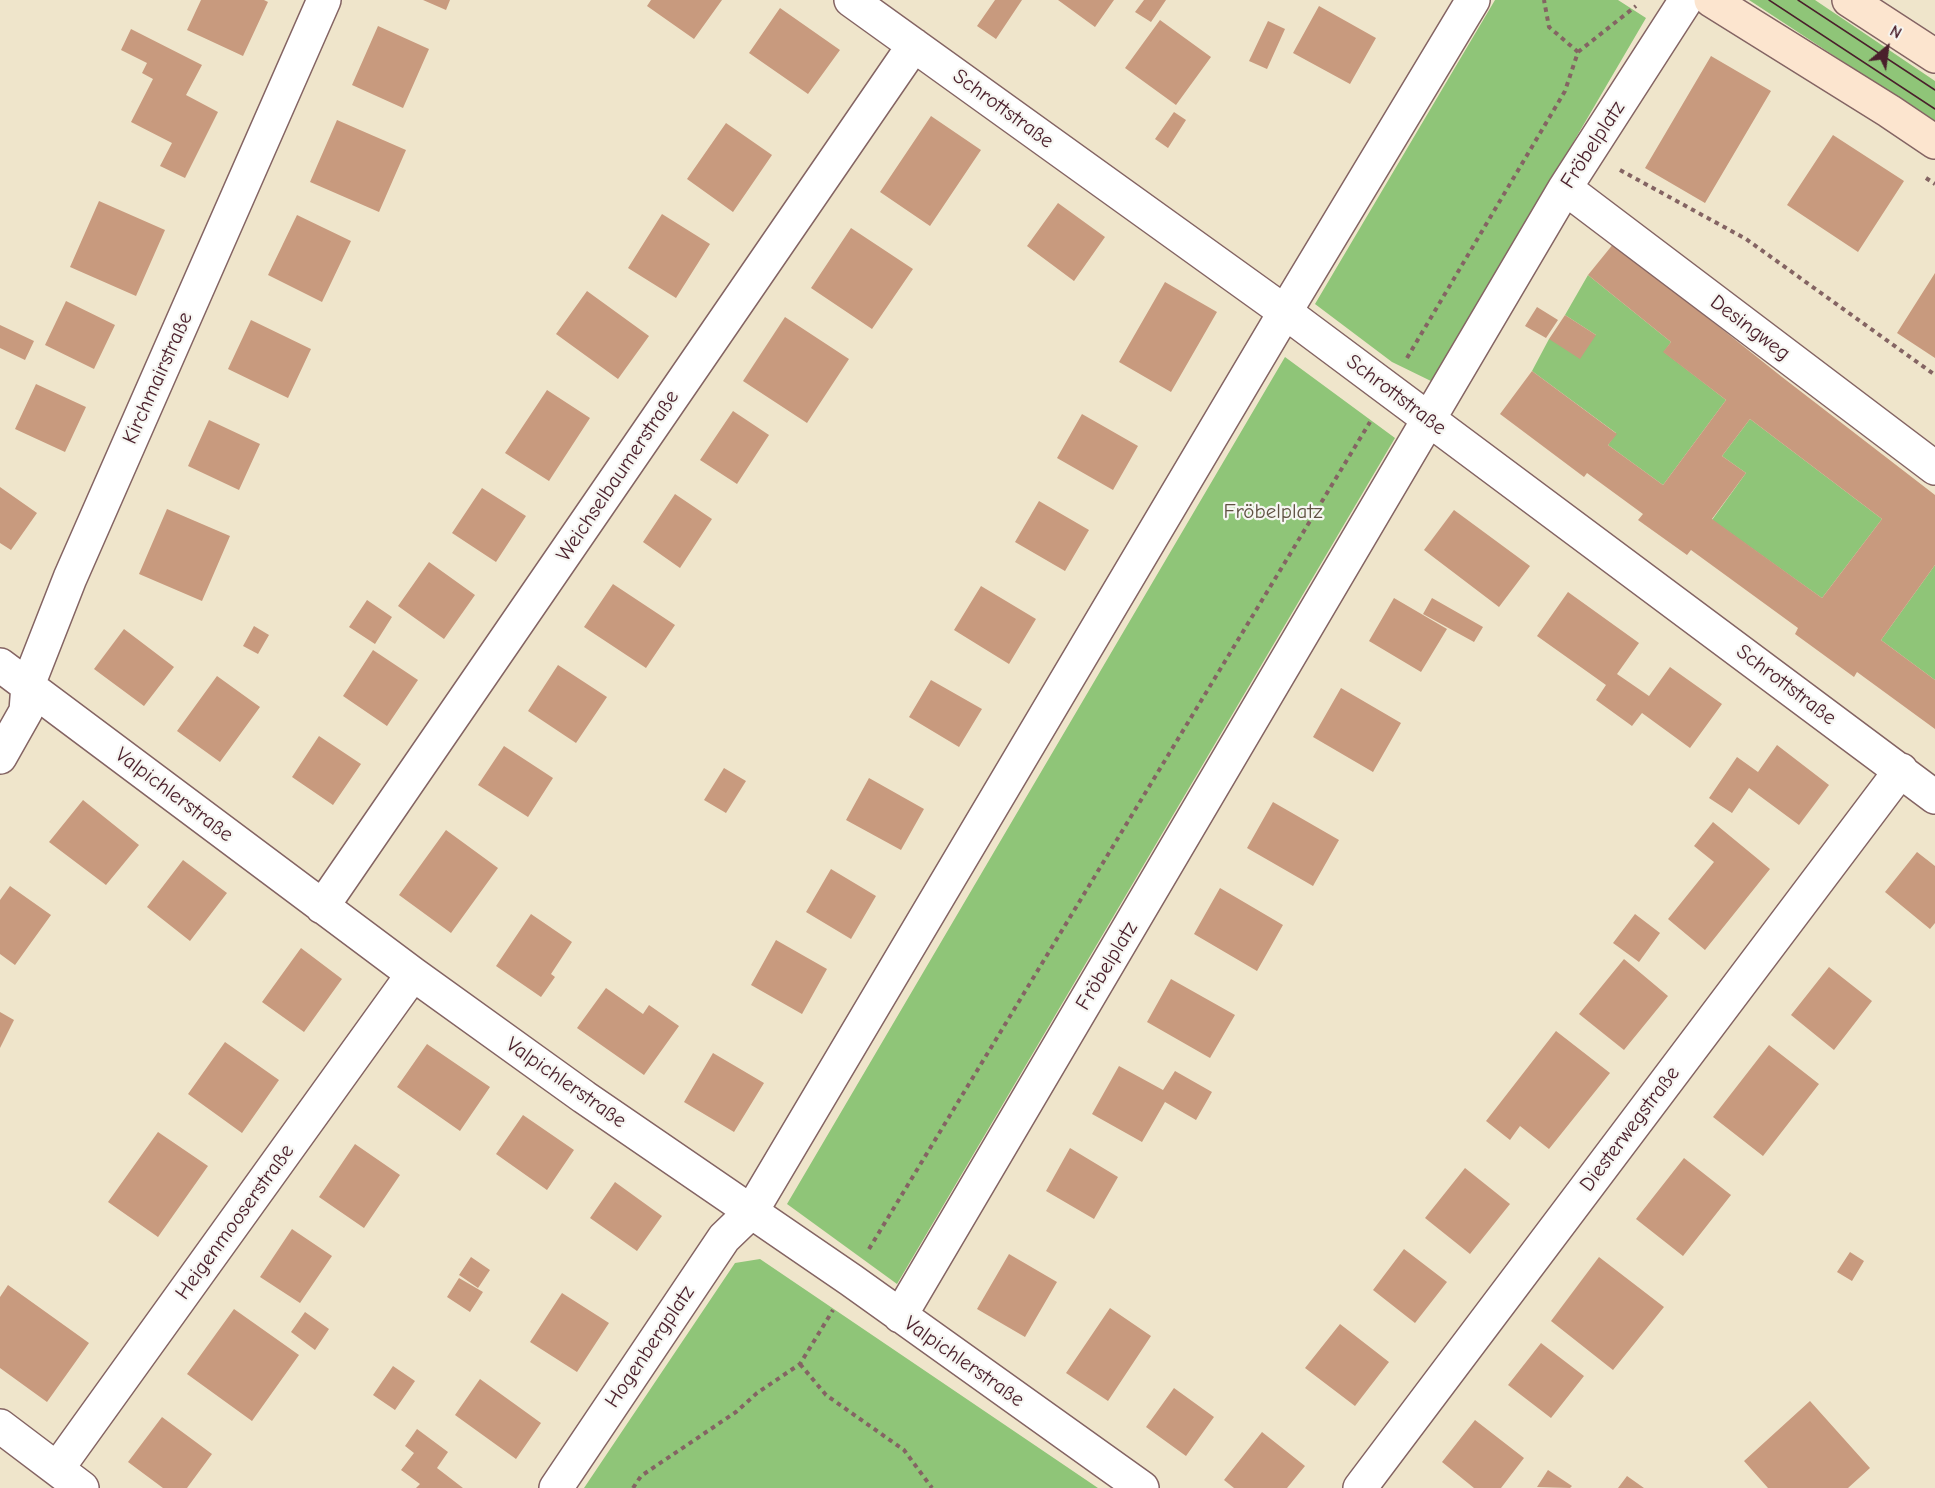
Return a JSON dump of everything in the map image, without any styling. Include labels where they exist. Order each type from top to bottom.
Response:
[{"type":"main road","points":[[1711,0],[1935,142]]},
{"type":"main road","points":[[1849,0],[1935,56]]},
{"type":"street","name":"Kirchmairstraße","points":[[0,757],[26,711],[28,685],[70,578],[324,0]]},
{"type":"street","name":"Schrottstraße","points":[[852,0],[1285,312],[1935,797]]},
{"type":"street","points":[[751,1212],[1285,312],[1473,0]]},
{"type":"street","name":"Fröbelplatz","points":[[900,1316],[1565,188],[1686,0]]},
{"type":"street","name":"Weichselbaumerstraße","points":[[322,907],[914,45]]},
{"type":"street","name":"Desingweg","points":[[1565,188],[1935,468]]},
{"type":"street","name":"Valpichlerstraße","points":[[0,665],[413,974],[584,1097],[851,1280],[1142,1488]]},
{"type":"street","name":"Diesterwegstraße","points":[[1360,1488],[1901,770]]},
{"type":"street","name":"Heigenmooserstraße","points":[[69,1479],[413,974]]},
{"type":"street","name":"Hogenbergplatz","points":[[556,1488],[724,1238],[751,1212]]},
{"type":"street","points":[[0,1426],[69,1479]]},
{"type":"path","points":[[1544,0],[1549,27],[1578,52]]},
{"type":"path","points":[[633,1488],[641,1476],[736,1412],[757,1393],[800,1364],[1375,414],[1388,388],[1565,91],[1578,52],[1643,0]]},
{"type":"path","points":[[1610,165],[1746,239],[1935,375]]},
{"type":"path","points":[[800,1364],[826,1395],[904,1450],[932,1488]]},
{"type":"green space","points":[[1495,0],[1618,0],[1646,18],[1433,382],[1392,362],[1315,304]]},
{"type":"green space","points":[[1749,0],[1815,0],[1935,81],[1935,122]]},
{"type":"green space","points":[[1588,275],[1671,342],[1664,352],[1726,400],[1663,485],[1608,445],[1616,433],[1532,371],[1549,339],[1596,335],[1565,315]]},
{"type":"green space","name":"Fröbelplatz","points":[[1285,357],[1395,438],[897,1284],[787,1204]]},
{"type":"green space","points":[[1750,419],[1882,519],[1822,598],[1712,520],[1746,473],[1722,456]]},
{"type":"green space","points":[[1935,565],[1935,680],[1881,640]]},
{"type":"green space","points":[[760,1259],[1098,1488],[584,1488],[735,1263]]},
{"type":"building","points":[[201,0],[264,0],[268,2],[243,56],[187,30]]},
{"type":"building","points":[[423,0],[450,0],[446,10]]},
{"type":"building","points":[[651,0],[722,0],[694,39],[647,6]]},
{"type":"building","points":[[995,0],[1022,0],[996,39],[977,26]]},
{"type":"building","points":[[1058,0],[1114,0],[1095,27]]},
{"type":"building","points":[[1144,0],[1166,0],[1151,22],[1135,12]]},
{"type":"building","points":[[1319,6],[1376,38],[1350,84],[1293,53]]},
{"type":"building","points":[[780,8],[840,50],[808,94],[749,53]]},
{"type":"building","points":[[1160,20],[1211,57],[1176,105],[1125,68]]},
{"type":"building","points":[[1268,21],[1285,29],[1267,69],[1249,61]]},
{"type":"building","points":[[378,26],[429,49],[403,108],[352,85]]},
{"type":"building","points":[[131,29],[202,65],[186,95],[218,112],[185,178],[160,166],[172,143],[131,122],[153,79],[142,73],[147,63],[121,50]]},
{"type":"building","points":[[1711,56],[1771,91],[1705,203],[1645,168]]},
{"type":"building","points":[[1174,112],[1186,120],[1168,148],[1155,139]]},
{"type":"building","points":[[931,116],[981,150],[930,226],[880,192]]},
{"type":"building","points":[[337,120],[406,150],[379,212],[310,182]]},
{"type":"building","points":[[726,123],[772,155],[733,212],[687,179]]},
{"type":"building","points":[[1833,135],[1904,181],[1858,252],[1787,205]]},
{"type":"building","points":[[99,201],[165,230],[136,296],[70,267]]},
{"type":"building","points":[[1058,203],[1105,237],[1074,281],[1027,246]]},
{"type":"building","points":[[662,214],[710,244],[676,298],[628,268]]},
{"type":"building","points":[[297,215],[351,241],[322,302],[268,275]]},
{"type":"building","points":[[851,228],[913,269],[872,329],[811,288]]},
{"type":"building","points":[[1614,243],[1935,495],[1935,565],[1881,640],[1935,680],[1935,729],[1857,672],[1854,677],[1795,634],[1798,628],[1691,550],[1687,555],[1638,520],[1643,514],[1587,473],[1584,477],[1500,414],[1532,371],[1617,434],[1608,445],[1663,485],[1726,400],[1663,352],[1671,342],[1588,275]],"holes":[[[1750,419],[1882,519],[1822,598],[1712,519],[1746,473],[1722,456]]]},
{"type":"building","points":[[1935,273],[1935,358],[1897,333]]},
{"type":"building","points":[[1165,282],[1217,312],[1171,392],[1119,362]]},
{"type":"building","points":[[587,291],[649,336],[618,379],[556,334]]},
{"type":"building","points":[[66,301],[115,325],[94,369],[45,345]]},
{"type":"building","points":[[1537,307],[1558,320],[1546,338],[1525,326]]},
{"type":"building","points":[[1565,315],[1596,335],[1580,359],[1549,339]]},
{"type":"building","points":[[785,317],[849,359],[807,423],[743,381]]},
{"type":"building","points":[[251,320],[311,349],[288,398],[228,369]]},
{"type":"building","points":[[0,325],[34,341],[25,360],[0,348]]},
{"type":"building","points":[[36,384],[86,407],[65,452],[15,429]]},
{"type":"building","points":[[547,390],[590,418],[549,481],[505,453]]},
{"type":"building","points":[[733,411],[769,435],[737,484],[700,460]]},
{"type":"building","points":[[1082,414],[1138,446],[1113,490],[1057,458]]},
{"type":"building","points":[[209,420],[260,444],[239,490],[188,466]]},
{"type":"building","points":[[0,487],[37,513],[11,550],[0,543]]},
{"type":"building","points":[[482,488],[526,516],[496,562],[452,533]]},
{"type":"building","points":[[675,494],[712,519],[680,568],[643,542]]},
{"type":"building","points":[[1039,501],[1089,530],[1065,571],[1015,542]]},
{"type":"building","points":[[167,509],[230,536],[202,601],[139,574]]},
{"type":"building","points":[[1454,510],[1530,566],[1499,607],[1424,550]]},
{"type":"building","points":[[429,562],[475,595],[444,639],[398,606]]},
{"type":"building","points":[[613,584],[675,625],[646,668],[584,627]]},
{"type":"building","points":[[981,586],[1036,619],[1009,664],[954,630]]},
{"type":"building","points":[[1568,592],[1639,643],[1617,674],[1649,696],[1670,667],[1722,704],[1690,748],[1642,713],[1632,726],[1596,700],[1606,685],[1537,636]]},
{"type":"building","points":[[1394,598],[1447,629],[1421,672],[1369,641]]},
{"type":"building","points":[[1432,598],[1483,627],[1474,642],[1423,614]]},
{"type":"building","points":[[367,600],[392,617],[375,644],[349,627]]},
{"type":"building","points":[[254,626],[269,635],[258,654],[243,646]]},
{"type":"building","points":[[124,629],[174,667],[144,706],[94,669]]},
{"type":"building","points":[[373,650],[418,680],[387,726],[343,696]]},
{"type":"building","points":[[558,665],[607,697],[576,743],[528,711]]},
{"type":"building","points":[[217,676],[260,707],[220,762],[177,731]]},
{"type":"building","points":[[931,680],[982,709],[959,747],[909,717]]},
{"type":"building","points":[[1341,688],[1401,723],[1373,772],[1313,737]]},
{"type":"building","points":[[319,736],[361,764],[333,805],[292,777]]},
{"type":"building","points":[[1777,745],[1829,785],[1799,825],[1749,788],[1732,813],[1709,798],[1737,757],[1758,772]]},
{"type":"building","points":[[504,746],[553,778],[528,817],[478,785]]},
{"type":"building","points":[[724,768],[746,781],[726,813],[704,800]]},
{"type":"building","points":[[869,778],[924,809],[901,850],[846,820]]},
{"type":"building","points":[[83,800],[139,845],[106,885],[49,842]]},
{"type":"building","points":[[1273,802],[1339,840],[1313,886],[1247,848]]},
{"type":"building","points":[[1713,822],[1770,869],[1705,950],[1668,919],[1714,862],[1694,846]]},
{"type":"building","points":[[446,830],[498,868],[451,933],[399,895]]},
{"type":"building","points":[[1917,852],[1935,866],[1935,923],[1930,929],[1885,892]]},
{"type":"building","points":[[183,860],[227,893],[190,941],[147,907]]},
{"type":"building","points":[[831,869],[876,896],[851,939],[806,912]]},
{"type":"building","points":[[10,886],[51,915],[15,965],[0,954],[0,900]]},
{"type":"building","points":[[1220,888],[1283,925],[1257,971],[1194,934]]},
{"type":"building","points":[[531,914],[572,942],[551,974],[555,977],[541,997],[496,966]]},
{"type":"building","points":[[1635,914],[1660,933],[1639,962],[1613,943]]},
{"type":"building","points":[[776,940],[827,969],[802,1014],[751,985]]},
{"type":"building","points":[[301,948],[342,979],[304,1032],[262,1002]]},
{"type":"building","points":[[1624,959],[1668,996],[1624,1050],[1579,1014]]},
{"type":"building","points":[[1829,967],[1872,1001],[1834,1050],[1791,1015]]},
{"type":"building","points":[[1171,979],[1235,1015],[1210,1058],[1147,1022]]},
{"type":"building","points":[[606,988],[643,1014],[649,1005],[679,1026],[644,1075],[577,1028]]},
{"type":"building","points":[[0,1012],[14,1020],[0,1048]]},
{"type":"building","points":[[1556,1031],[1610,1073],[1549,1149],[1520,1126],[1510,1140],[1486,1121]]},
{"type":"building","points":[[225,1042],[279,1080],[242,1133],[188,1094]]},
{"type":"building","points":[[427,1044],[490,1087],[460,1131],[397,1087]]},
{"type":"building","points":[[1769,1045],[1819,1084],[1763,1156],[1713,1117]]},
{"type":"building","points":[[713,1053],[764,1083],[734,1132],[684,1102]]},
{"type":"building","points":[[1119,1066],[1163,1090],[1175,1071],[1212,1092],[1196,1120],[1165,1102],[1142,1142],[1092,1114]]},
{"type":"building","points":[[523,1115],[574,1150],[547,1190],[496,1154]]},
{"type":"building","points":[[158,1132],[208,1166],[158,1237],[108,1202]]},
{"type":"building","points":[[355,1144],[400,1175],[364,1228],[319,1197]]},
{"type":"building","points":[[1070,1148],[1118,1177],[1094,1219],[1046,1191]]},
{"type":"building","points":[[1684,1158],[1731,1195],[1683,1256],[1636,1219]]},
{"type":"building","points":[[1465,1168],[1510,1204],[1470,1254],[1425,1218]]},
{"type":"building","points":[[615,1182],[662,1216],[637,1251],[590,1218]]},
{"type":"building","points":[[292,1229],[332,1256],[300,1303],[260,1277]]},
{"type":"building","points":[[1404,1249],[1447,1282],[1415,1323],[1373,1290]]},
{"type":"building","points":[[1850,1252],[1864,1261],[1852,1281],[1837,1272]]},
{"type":"building","points":[[1009,1254],[1057,1282],[1025,1337],[977,1309]]},
{"type":"building","points":[[471,1257],[490,1270],[478,1288],[459,1275]]},
{"type":"building","points":[[1599,1257],[1664,1307],[1613,1370],[1551,1321]]},
{"type":"building","points":[[459,1278],[483,1292],[470,1312],[447,1297]]},
{"type":"building","points":[[8,1285],[89,1343],[47,1402],[0,1368],[0,1297]]},
{"type":"building","points":[[562,1293],[609,1323],[577,1372],[530,1342]]},
{"type":"building","points":[[1110,1308],[1151,1336],[1108,1401],[1066,1373]]},
{"type":"building","points":[[234,1309],[299,1355],[252,1421],[187,1374]]},
{"type":"building","points":[[305,1312],[329,1329],[315,1350],[291,1332]]},
{"type":"building","points":[[1340,1324],[1389,1362],[1355,1406],[1305,1368]]},
{"type":"building","points":[[1541,1343],[1584,1376],[1551,1418],[1508,1385]]},
{"type":"building","points":[[393,1366],[415,1381],[395,1410],[373,1395]]},
{"type":"building","points":[[480,1379],[541,1423],[516,1459],[455,1415]]},
{"type":"building","points":[[1174,1388],[1214,1417],[1186,1456],[1146,1427]]},
{"type":"building","points":[[1810,1401],[1870,1468],[1848,1488],[1768,1488],[1744,1461]]},
{"type":"building","points":[[162,1417],[212,1454],[187,1488],[163,1488],[128,1462]]},
{"type":"building","points":[[1475,1420],[1524,1458],[1501,1488],[1474,1488],[1442,1462]]},
{"type":"building","points":[[417,1429],[448,1452],[437,1468],[463,1488],[416,1488],[420,1484],[401,1470],[414,1453],[405,1446]]},
{"type":"building","points":[[1262,1432],[1305,1466],[1287,1488],[1234,1488],[1224,1480]]},
{"type":"building","points":[[1548,1470],[1572,1486],[1570,1488],[1537,1487]]},
{"type":"building","points":[[1627,1476],[1644,1488],[1618,1488]]},
{"type":"tram line","points":[[1769,0],[1935,109]]},
{"type":"tram line","points":[[1798,0],[1935,90]]}]
